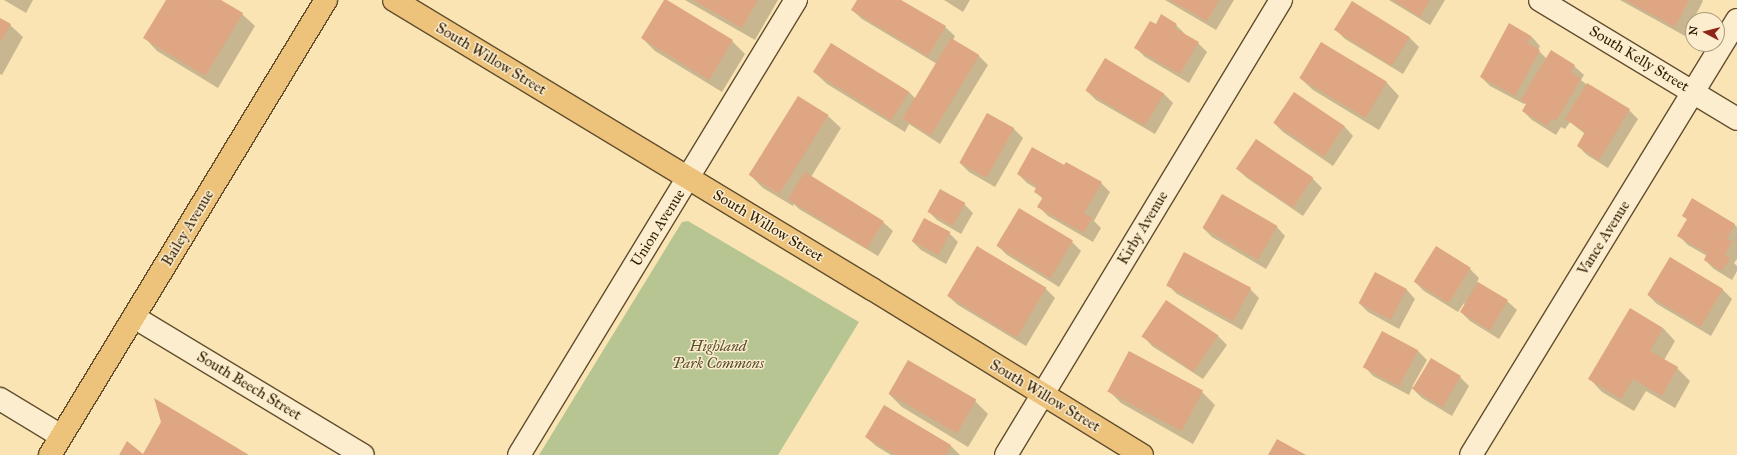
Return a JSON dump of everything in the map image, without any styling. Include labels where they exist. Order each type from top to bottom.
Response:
[{"type":"main road","name":"Bailey Avenue","points":[[50,455],[326,0]]},
{"type":"main road","name":"South Willow Street","points":[[394,0],[689,178],[1142,455]]},
{"type":"street","name":"Union Avenue","points":[[518,455],[689,178],[796,0]]},
{"type":"street","name":"Kirby Avenue","points":[[1006,455],[1281,0]]},
{"type":"street","name":"South Kelly Street","points":[[1540,0],[1737,119]]},
{"type":"street","name":"Vance Avenue","points":[[1471,455],[1737,20]]},
{"type":"street","name":"South Beech Street","points":[[134,317],[363,455]]},
{"type":"street","points":[[0,399],[61,436]]},
{"type":"green space","name":"Highland Park Commons","points":[[688,221],[859,322],[778,455],[539,455],[682,222]]},
{"type":"building","points":[[166,0],[221,0],[243,13],[205,76],[143,38]]},
{"type":"building","points":[[664,0],[667,0],[733,40],[709,80],[641,38]]},
{"type":"building","points":[[693,0],[758,0],[742,28]]},
{"type":"building","points":[[857,0],[901,0],[946,26],[928,56],[851,10]]},
{"type":"building","points":[[1170,0],[1219,0],[1207,21]]},
{"type":"building","points":[[1393,0],[1430,0],[1420,17]]},
{"type":"building","points":[[1625,0],[1689,0],[1675,27]]},
{"type":"building","points":[[1352,1],[1410,37],[1392,66],[1334,30]]},
{"type":"building","points":[[1161,14],[1177,24],[1174,28],[1199,42],[1180,74],[1134,48],[1150,21],[1156,24]]},
{"type":"building","points":[[0,18],[11,24],[0,43]]},
{"type":"building","points":[[1509,23],[1531,36],[1527,43],[1540,50],[1515,96],[1480,77]]},
{"type":"building","points":[[951,38],[979,55],[931,136],[903,119]]},
{"type":"building","points":[[1321,42],[1387,82],[1365,118],[1299,78]]},
{"type":"building","points":[[831,43],[909,92],[891,121],[813,72]]},
{"type":"building","points":[[1551,50],[1575,65],[1571,72],[1581,79],[1556,121],[1552,118],[1547,126],[1522,111],[1526,104],[1521,100]]},
{"type":"building","points":[[1105,58],[1164,94],[1145,126],[1085,91]]},
{"type":"building","points":[[1587,83],[1630,109],[1599,160],[1577,146],[1585,132],[1565,119]]},
{"type":"building","points":[[1294,92],[1345,126],[1324,157],[1273,123]]},
{"type":"building","points":[[798,96],[829,115],[779,194],[749,175]]},
{"type":"building","points":[[987,113],[1014,128],[986,178],[959,163]]},
{"type":"building","points":[[1256,139],[1313,178],[1293,207],[1236,169]]},
{"type":"building","points":[[1032,147],[1064,165],[1066,162],[1102,182],[1084,213],[1092,218],[1084,233],[1037,207],[1043,197],[1034,192],[1037,186],[1017,174]]},
{"type":"building","points":[[805,172],[884,221],[867,248],[788,199]]},
{"type":"building","points":[[940,189],[965,203],[953,226],[927,212]]},
{"type":"building","points":[[1222,194],[1277,226],[1258,260],[1202,228]]},
{"type":"building","points":[[1692,198],[1735,224],[1727,238],[1732,242],[1725,254],[1730,258],[1722,271],[1704,260],[1707,253],[1677,236],[1687,219],[1682,216]]},
{"type":"building","points":[[1019,208],[1073,240],[1050,278],[996,246]]},
{"type":"building","points":[[924,218],[950,232],[938,255],[912,241]]},
{"type":"building","points":[[977,246],[1046,288],[1017,337],[947,296]]},
{"type":"building","points":[[1436,246],[1471,268],[1449,303],[1414,282]]},
{"type":"building","points":[[1184,252],[1251,288],[1233,321],[1166,286]]},
{"type":"building","points":[[1670,257],[1723,289],[1700,327],[1647,295]]},
{"type":"building","points":[[1375,272],[1407,289],[1390,320],[1359,303]]},
{"type":"building","points":[[1478,282],[1508,300],[1490,330],[1460,312]]},
{"type":"building","points":[[1166,300],[1218,335],[1194,372],[1141,336]]},
{"type":"building","points":[[1630,308],[1663,328],[1650,351],[1678,367],[1662,396],[1633,379],[1621,399],[1588,379]]},
{"type":"building","points":[[1382,331],[1418,350],[1399,386],[1363,367]]},
{"type":"building","points":[[1129,351],[1203,390],[1182,431],[1107,392]]},
{"type":"building","points":[[1431,358],[1461,376],[1442,407],[1412,389]]},
{"type":"building","points":[[908,360],[976,400],[957,433],[888,394]]},
{"type":"building","points":[[154,398],[249,455],[119,455],[127,441],[143,454],[161,422]]},
{"type":"building","points":[[884,405],[951,445],[946,455],[896,455],[865,437]]},
{"type":"building","points":[[1277,439],[1306,455],[1268,455]]}]
